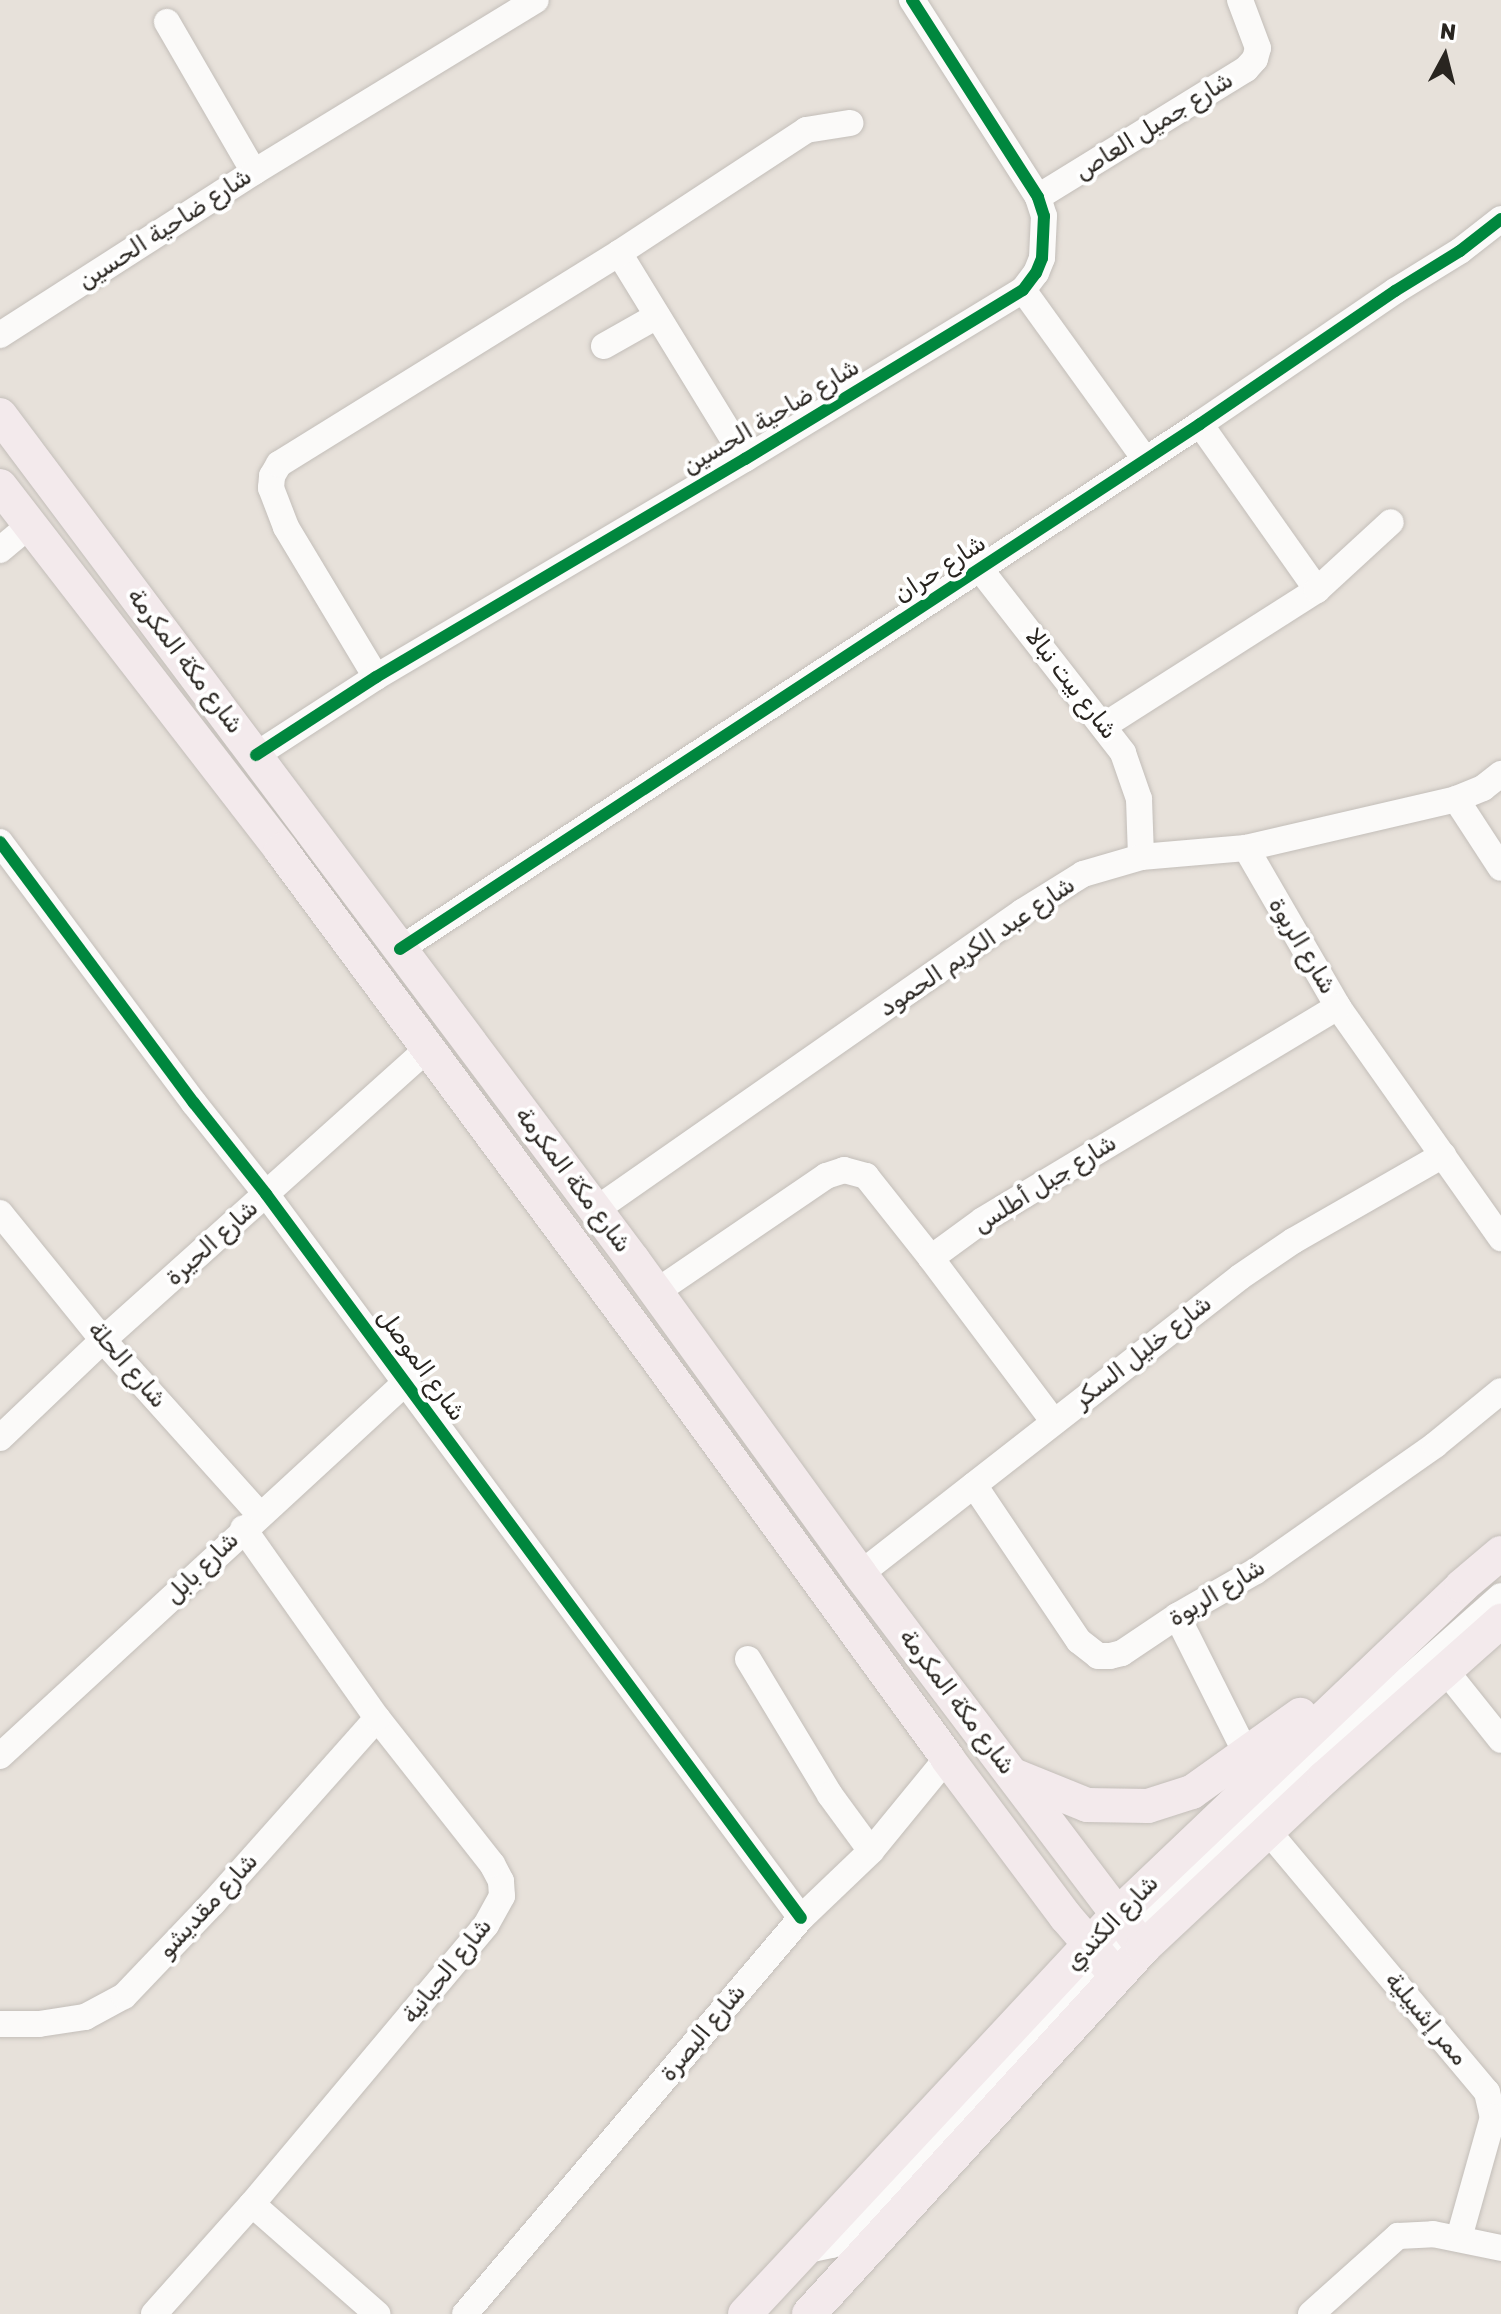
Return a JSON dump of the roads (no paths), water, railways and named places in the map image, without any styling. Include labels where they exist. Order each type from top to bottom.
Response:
[{"type":"main road","name":"شارع مكة المكرمة","points":[[0,415],[656,1292],[860,1574],[1131,1933]]},
{"type":"main road","name":"شارع مكة المكرمة","points":[[0,486],[281,850],[426,1050],[645,1341],[947,1758],[1105,1962]]},
{"type":"main road","name":"شارع الكندي","points":[[809,2314],[1131,1933],[1395,1649],[1501,1553]]},
{"type":"main road","name":"شارع الكندي","points":[[1131,1933],[1267,1830],[1501,1621]]},
{"type":"main road","points":[[1012,1774],[1087,1805],[1128,1808],[1171,1801],[1247,1755],[1325,1694],[1395,1649]]},
{"type":"main road","name":"شارع الكندي","points":[[745,2314],[803,2251],[1105,1962]]},
{"type":"street","name":"شارع ضاحية الحسين","points":[[0,335],[254,172],[536,0]]},
{"type":"street","name":"شارع ضاحية الحسين","points":[[256,755],[376,677],[1023,290],[1036,273],[1042,258],[1044,216],[1038,197],[912,0]]},
{"type":"street","name":"شارع جميل العاص","points":[[1038,197],[1246,69],[1255,59],[1258,48],[1240,0]]},
{"type":"street","points":[[167,22],[254,172]]},
{"type":"street","points":[[376,677],[286,527],[271,488],[279,464],[619,253],[806,130],[850,123]]},
{"type":"street","name":"شارع حران","points":[[400,949],[1496,232]]},
{"type":"street","points":[[619,253],[745,459]]},
{"type":"street","points":[[1023,290],[1145,459]]},
{"type":"street","points":[[604,346],[657,316]]},
{"type":"street","points":[[1200,424],[1317,590]]},
{"type":"street","points":[[1105,725],[1317,590],[1391,522]]},
{"type":"street","points":[[0,550],[29,526]]},
{"type":"street","name":"شارع بيت نبالا","points":[[980,569],[1105,725],[1133,774],[1139,799],[1141,857]]},
{"type":"street","name":"شارع عبد الكريم الحمود","points":[[594,1211],[1022,912],[1083,874],[1141,857],[1246,848],[1456,799],[1483,788],[1501,774]]},
{"type":"street","points":[[1456,799],[1501,868]]},
{"type":"street","name":"شارع الموصل","points":[[0,842],[406,1382],[801,1918]]},
{"type":"street","name":"شارع الربوة","points":[[1246,848],[1338,1007],[1501,1238]]},
{"type":"street","name":"شارع جبل أطلس","points":[[931,1258],[983,1220],[1338,1007]]},
{"type":"street","name":"شارع الحيرة","points":[[0,1438],[103,1340],[426,1050]]},
{"type":"street","name":"شارع خليل السكر","points":[[860,1574],[1240,1277],[1293,1241],[1443,1155]]},
{"type":"street","points":[[656,1292],[826,1176],[844,1170],[866,1176],[1054,1422]]},
{"type":"street","name":"شارع الحلة","points":[[0,1213],[251,1521]]},
{"type":"street","name":"شارع بابل","points":[[0,1756],[115,1652],[251,1521],[406,1382]]},
{"type":"street","name":"شارع الربوة","points":[[974,1485],[1079,1641],[1098,1656],[1122,1653],[1177,1616],[1256,1571],[1435,1445],[1501,1391]]},
{"type":"street","name":"شارع الحبانية","points":[[154,2314],[252,2204],[486,1925],[502,1896],[501,1881],[492,1864],[377,1718],[251,1521]]},
{"type":"street","points":[[1131,1933],[1244,1821],[1501,1596]]},
{"type":"street","points":[[1131,1933],[1501,1606]]},
{"type":"street","points":[[1177,1616],[1247,1755]]},
{"type":"street","points":[[748,1659],[830,1795],[871,1851]]},
{"type":"street","points":[[1446,1671],[1501,1740]]},
{"type":"street","name":"شارع مقديشو","points":[[0,2024],[39,2024],[85,2017],[124,1996],[213,1903],[377,1718]]},
{"type":"street","name":"شارع البصرة","points":[[465,2314],[801,1918],[871,1851],[947,1758]]},
{"type":"street","name":"ممر إشبيلية","points":[[1267,1830],[1487,2092],[1493,2117],[1459,2238]]},
{"type":"street","points":[[792,2314],[1105,1962]]},
{"type":"street","points":[[252,2204],[377,2314]]},
{"type":"street","points":[[1311,2314],[1398,2236],[1433,2234],[1501,2248]]}]
